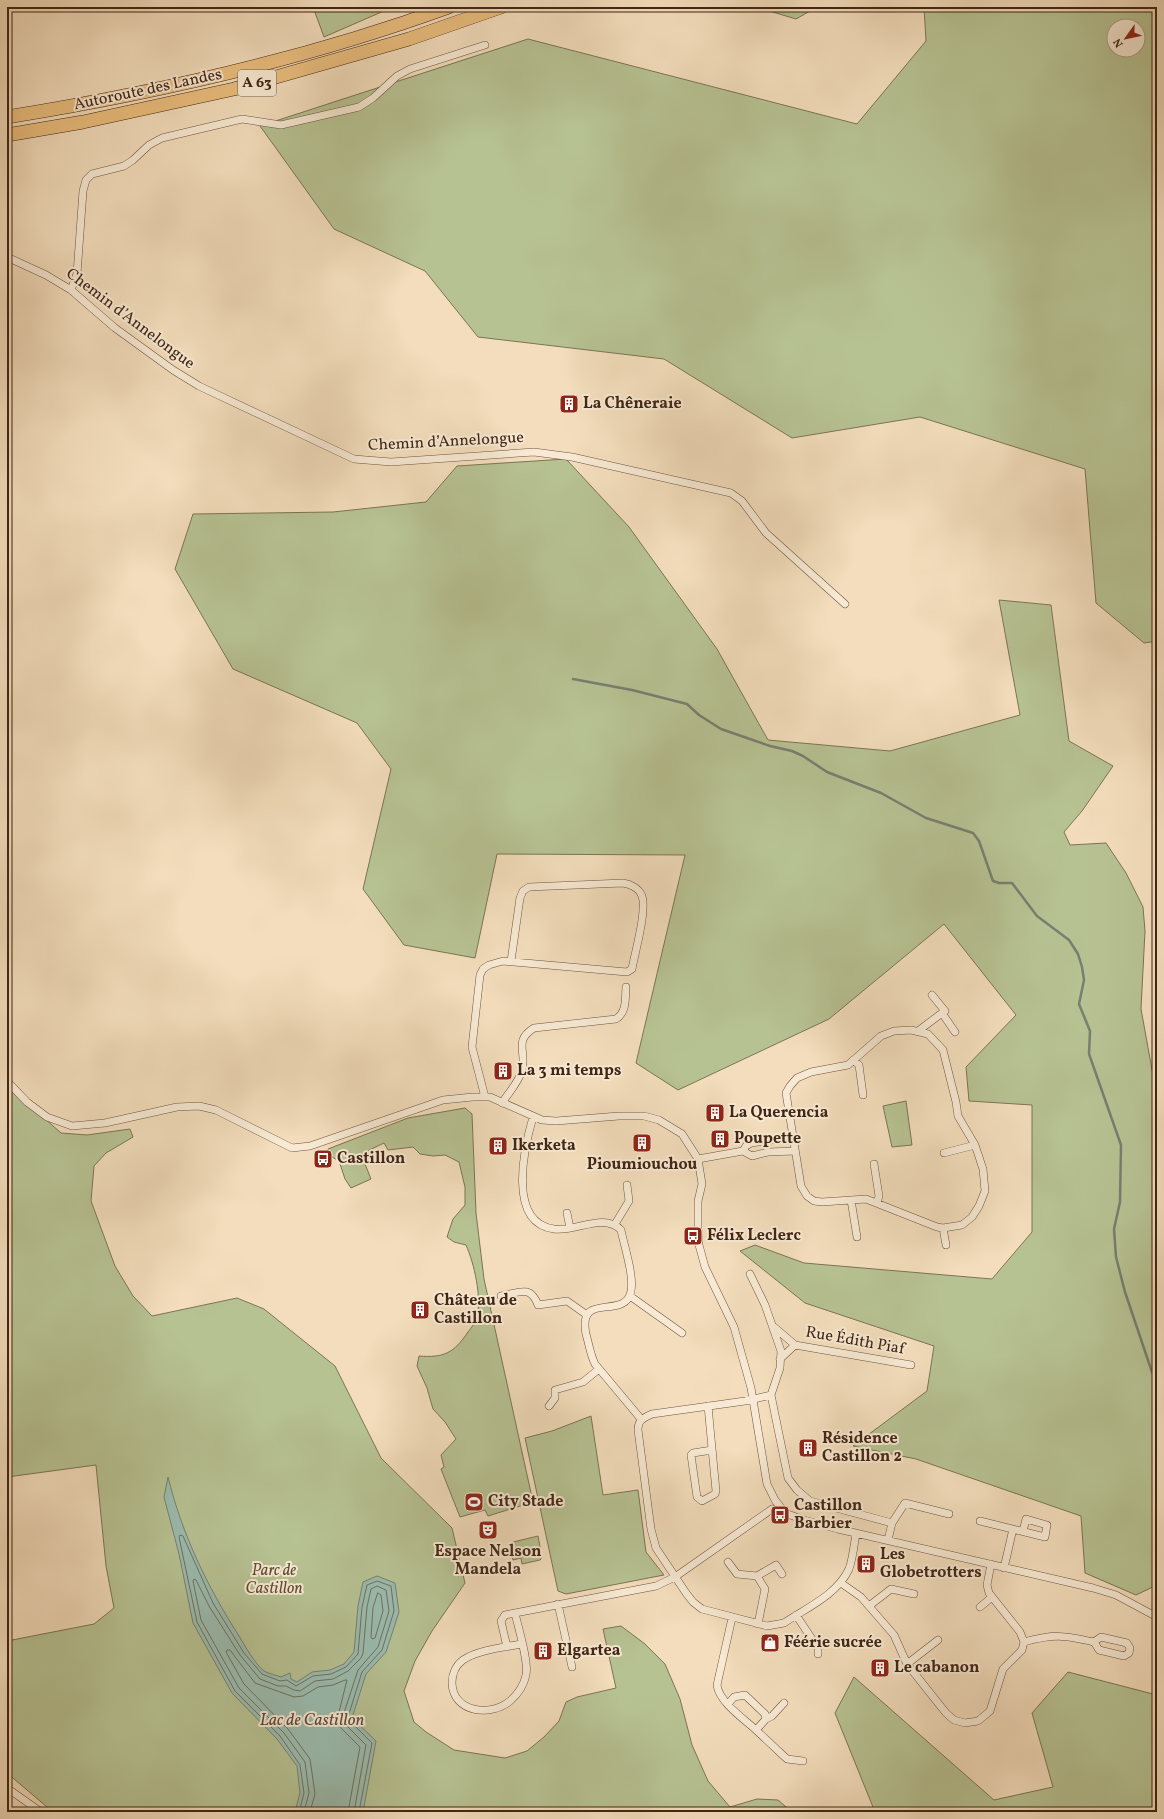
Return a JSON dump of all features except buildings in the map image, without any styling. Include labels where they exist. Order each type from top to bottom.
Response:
[{"type":"highway","name":"Autoroute des Landes","points":[[7,117],[83,105],[228,73],[308,52],[449,7]]},
{"type":"highway","name":"Autoroute des Landes","points":[[7,135],[82,122],[234,89],[409,39],[501,7]]},
{"type":"street","points":[[71,290],[77,274],[83,191],[86,180],[92,174],[124,166],[149,145],[162,138],[242,119],[281,125],[359,107],[373,98],[397,76],[410,69],[486,46]]},
{"type":"street","name":"Chemin d’Annelongue","points":[[7,257],[46,275],[71,290],[115,328],[173,370],[199,386],[354,459],[391,462],[534,452],[572,457],[731,493],[742,501],[766,533],[845,604]]},
{"type":"street","points":[[484,1097],[472,1047],[480,975],[483,969],[489,965],[502,961],[511,961],[627,972],[632,969],[644,908],[642,895],[631,884],[623,882],[529,887],[523,891],[520,898],[511,961]]},
{"type":"street","points":[[502,1102],[518,1081],[523,1069],[522,1043],[526,1033],[534,1028],[616,1019],[622,1015],[624,1009],[626,987]]},
{"type":"street","points":[[932,995],[944,1011],[942,1013],[955,1032]]},
{"type":"street","points":[[918,1031],[942,1013]]},
{"type":"street","points":[[894,1031],[918,1031],[928,1034],[943,1050],[958,1116],[975,1145],[983,1169],[985,1191],[980,1206],[972,1217],[962,1225],[943,1228],[866,1199],[822,1202],[814,1201],[807,1196],[801,1186],[786,1093],[790,1086],[797,1078],[811,1072],[848,1065],[881,1036],[894,1031]]},
{"type":"street","points":[[853,1060],[859,1065],[863,1095]]},
{"type":"street","points":[[7,1081],[27,1102],[47,1117],[72,1126],[105,1123],[177,1107],[199,1106],[216,1110],[292,1148],[310,1146],[443,1100],[473,1097],[490,1097],[534,1118],[556,1121],[619,1116],[644,1116],[659,1120],[682,1134],[698,1158],[702,1184],[698,1201],[699,1245],[705,1267],[734,1327],[753,1399],[767,1484],[785,1513],[804,1520],[856,1533],[1093,1588],[1116,1595],[1157,1617]]},
{"type":"street","points":[[534,1118],[522,1174],[523,1195],[526,1208],[534,1219],[543,1227],[556,1229],[607,1221],[615,1224],[621,1230],[633,1286],[630,1296],[626,1301],[594,1309],[587,1315],[584,1323],[591,1356],[599,1369],[641,1419]]},
{"type":"street","points":[[743,1151],[746,1146],[751,1143],[793,1137]]},
{"type":"street","points":[[766,1141],[768,1152]]},
{"type":"street","points":[[944,1153],[975,1145]]},
{"type":"street","points":[[698,1158],[743,1151],[752,1156],[768,1152],[795,1151]]},
{"type":"street","points":[[874,1164],[880,1196],[877,1203]]},
{"type":"street","points":[[615,1224],[629,1201],[627,1185]]},
{"type":"street","points":[[851,1200],[857,1237]]},
{"type":"street","points":[[567,1213],[570,1228]]},
{"type":"street","points":[[943,1228],[946,1245]]},
{"type":"street","points":[[750,1274],[765,1305],[781,1351],[780,1368],[771,1395],[788,1478],[797,1490],[810,1501],[892,1523]]},
{"type":"street","points":[[501,1296],[528,1291],[534,1295],[538,1305],[567,1301],[587,1315]]},
{"type":"street","points":[[630,1296],[682,1333]]},
{"type":"street","name":"Rue Édith Piaf","points":[[772,1326],[795,1345],[911,1365]]},
{"type":"street","name":"Rue Édith Piaf","points":[[780,1359],[795,1345]]},
{"type":"street","points":[[549,1406],[555,1398],[555,1390],[583,1382],[599,1369]]},
{"type":"street","points":[[771,1395],[652,1414],[641,1419],[638,1424],[638,1430],[651,1530],[656,1548],[693,1602],[702,1609],[732,1618],[767,1626],[775,1626],[784,1623],[833,1591],[841,1583],[849,1567],[856,1533]]},
{"type":"street","points":[[708,1406],[716,1491],[716,1494],[702,1501],[697,1497],[691,1455],[693,1453],[712,1450]]},
{"type":"street","points":[[888,1540],[892,1523],[905,1503],[949,1514]]},
{"type":"street","points":[[507,1647],[501,1621],[505,1615],[656,1586],[675,1577],[772,1509]]},
{"type":"street","points":[[980,1521],[1023,1532]]},
{"type":"street","points":[[1004,1568],[1013,1529]]},
{"type":"street","points":[[728,1562],[737,1574],[757,1576],[776,1565],[782,1574]]},
{"type":"street","points":[[841,1583],[861,1597],[894,1636],[907,1664],[946,1713],[954,1720],[971,1723],[984,1717],[990,1711],[1003,1669],[1022,1650],[1024,1642],[1020,1632],[989,1593],[988,1585],[992,1564]]},
{"type":"street","points":[[757,1576],[765,1589],[758,1624]]},
{"type":"street","points":[[869,1606],[891,1589],[914,1594]]},
{"type":"street","points":[[980,1607],[992,1597]]},
{"type":"street","points":[[558,1604],[572,1668]]},
{"type":"street","points":[[515,1613],[522,1644],[526,1665],[526,1675],[520,1689],[510,1701],[482,1711],[471,1709],[462,1705],[455,1696],[452,1688],[452,1677],[456,1667],[462,1660],[470,1656],[522,1644]]},
{"type":"street","points":[[796,1615],[818,1648],[818,1654]]},
{"type":"street","points":[[732,1618],[717,1685],[719,1695],[787,1759],[803,1761]]},
{"type":"street","points":[[1024,1642],[1048,1635],[1067,1636],[1094,1642]]},
{"type":"street","points":[[907,1664],[938,1640]]},
{"type":"street","points":[[728,1704],[734,1697],[745,1695],[766,1714],[766,1718]]},
{"type":"street","points":[[756,1730],[766,1718],[772,1716],[784,1703]]},
{"type":"street","points":[[7,1788],[41,1812]]},
{"type":"green space","points":[[313,7],[393,7],[324,37]]},
{"type":"green space","points":[[756,7],[817,7],[796,19]]},
{"type":"green space","points":[[924,7],[1157,7],[1157,641],[1144,643],[1096,603],[1085,469],[920,417],[792,438],[664,359],[478,337],[425,271],[334,229],[260,126],[528,39],[857,124],[926,41]]},
{"type":"green space","points":[[566,459],[629,527],[717,649],[768,740],[890,751],[1020,715],[999,600],[1051,605],[1069,741],[1113,766],[1082,811],[1064,832],[1070,845],[1106,843],[1126,873],[1143,907],[1145,931],[1141,1009],[1157,1097],[1157,1585],[1136,1595],[1085,1573],[1081,1516],[916,1459],[853,1446],[927,1391],[934,1346],[805,1303],[740,1251],[755,1245],[804,1263],[992,1279],[1032,1232],[1032,1105],[969,1101],[966,1067],[1016,1015],[944,924],[829,1019],[678,1090],[636,1063],[685,855],[497,854],[475,958],[404,945],[363,889],[391,769],[357,723],[233,669],[175,569],[193,514],[333,512],[426,502],[457,466]]},
{"type":"green space","name":"Parc de Castillon","points":[[7,1085],[61,1133],[87,1135],[130,1129],[133,1137],[106,1153],[94,1166],[91,1201],[115,1266],[133,1296],[152,1316],[237,1298],[264,1309],[335,1366],[381,1458],[452,1528],[465,1583],[432,1631],[415,1661],[404,1691],[414,1722],[426,1732],[454,1750],[505,1758],[527,1751],[544,1737],[559,1721],[566,1702],[577,1697],[616,1688],[603,1629],[621,1626],[645,1644],[665,1664],[680,1699],[692,1745],[708,1781],[730,1807],[757,1799],[778,1800],[792,1812],[53,1812],[7,1773],[7,1641],[94,1624],[114,1608],[106,1566],[96,1465],[7,1477]]},
{"type":"green space","points":[[906,1101],[912,1145],[892,1147],[883,1106]]},
{"type":"green space","points":[[465,1108],[472,1114],[476,1213],[484,1279],[533,1502],[488,1516],[485,1510],[460,1517],[441,1469],[444,1467],[441,1455],[456,1439],[445,1422],[433,1409],[427,1388],[417,1366],[419,1356],[442,1355],[448,1353],[458,1345],[476,1321],[477,1317],[479,1300],[478,1290],[469,1252],[466,1245],[454,1242],[447,1237],[453,1219],[465,1205],[465,1187],[459,1162],[445,1155],[433,1156],[420,1154],[413,1147],[388,1150],[384,1143],[361,1154],[371,1179],[351,1188],[345,1179],[339,1161],[327,1154],[328,1149],[408,1118]]},
{"type":"green space","points":[[591,1416],[603,1495],[638,1490],[646,1552],[664,1575],[566,1594],[558,1591],[525,1438],[552,1431]]},
{"type":"green space","points":[[538,1536],[542,1557],[540,1560],[522,1564],[521,1558],[513,1560],[509,1545],[513,1544],[513,1542]]},
{"type":"green space","points":[[1068,1672],[1153,1694],[1157,1688],[1157,1812],[875,1812],[835,1713],[854,1677],[994,1800],[1053,1787],[1032,1713]]},
{"type":"water","name":"Lac de Castillon","points":[[168,1477],[180,1519],[206,1579],[250,1655],[266,1672],[281,1677],[290,1673],[291,1679],[297,1682],[312,1672],[330,1670],[344,1664],[354,1652],[358,1606],[363,1582],[377,1576],[395,1583],[399,1612],[386,1652],[366,1674],[352,1718],[376,1741],[363,1812],[295,1812],[300,1793],[297,1766],[277,1739],[232,1693],[193,1623],[179,1554],[164,1497]]},
{"type":"waterway","points":[[573,679],[632,690],[687,704],[699,715],[721,729],[770,746],[792,751],[803,756],[827,772],[881,793],[926,818],[973,833],[979,841],[993,881],[999,883],[1012,883],[1037,916],[1069,940],[1078,954],[1082,967],[1084,980],[1079,1004],[1090,1031],[1089,1054],[1121,1145],[1120,1202],[1114,1229],[1116,1257],[1125,1292],[1152,1372],[1157,1381]]},
{"type":"place","name":"La Chêneraie","points":[[569,404]]},
{"type":"place","name":"La 3 mi temps","points":[[503,1071]]},
{"type":"place","name":"La Querencia","points":[[715,1113]]},
{"type":"place","name":"Poupette","points":[[720,1139]]},
{"type":"place","name":"Pioumiouchou","points":[[642,1143]]},
{"type":"place","name":"Ikerketa","points":[[498,1146]]},
{"type":"place","name":"Castillon","points":[[323,1159]]},
{"type":"place","name":"Félix Leclerc","points":[[693,1236]]},
{"type":"place","name":"Château de Castillon","points":[[420,1310]]},
{"type":"place","name":"Résidence Castillon 2","points":[[808,1448]]},
{"type":"place","name":"City Stade","points":[[474,1502]]},
{"type":"place","name":"Castillon Barbier","points":[[780,1515]]},
{"type":"place","name":"Espace Nelson Mandela","points":[[488,1530]]},
{"type":"place","name":"Les Globetrotters","points":[[866,1564]]},
{"type":"place","name":"Féérie sucrée","points":[[770,1643]]},
{"type":"place","name":"Elgartea","points":[[543,1651]]},
{"type":"place","name":"Le cabanon","points":[[880,1668]]}]
